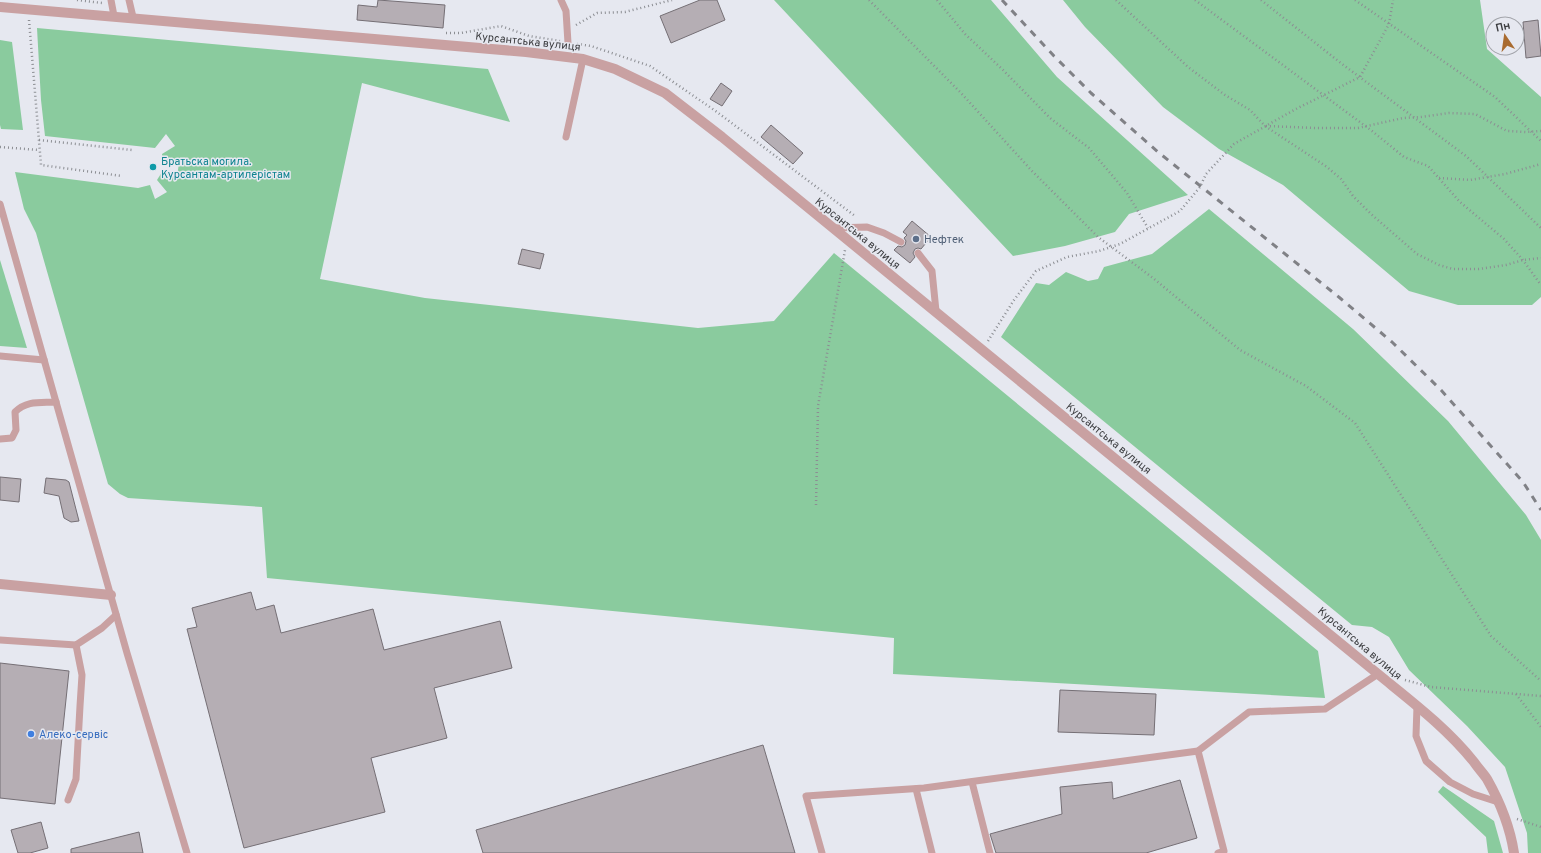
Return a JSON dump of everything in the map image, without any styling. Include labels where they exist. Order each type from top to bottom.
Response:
[{"type":"street","name":"Курсантська вулиця","points":[[0,7],[583,58],[615,69],[665,93],[834,228],[1416,706],[1465,751],[1486,778],[1503,814],[1512,841],[1514,853]]},
{"type":"street","points":[[0,584],[111,595]]},
{"type":"lane","points":[[129,0],[133,18]]},
{"type":"lane","points":[[561,0],[566,10],[568,43]]},
{"type":"lane","points":[[111,2],[114,16]]},
{"type":"lane","points":[[566,137],[583,58]]},
{"type":"lane","points":[[0,204],[116,615],[188,853]]},
{"type":"lane","points":[[834,228],[867,227],[884,233],[901,242]]},
{"type":"lane","points":[[918,253],[932,272],[936,312]]},
{"type":"lane","points":[[0,356],[44,360]]},
{"type":"lane","points":[[0,439],[12,438],[16,430],[15,412],[21,406],[29,403],[56,402]]},
{"type":"lane","points":[[0,640],[76,645],[102,628],[116,615]]},
{"type":"lane","points":[[68,800],[76,779],[82,675],[76,645]]},
{"type":"lane","points":[[822,853],[806,796],[916,789],[1198,751],[1249,712],[1325,709],[1378,674]]},
{"type":"lane","points":[[1416,706],[1416,736],[1426,761],[1450,782],[1473,794],[1498,802]]},
{"type":"lane","points":[[1198,751],[1224,852],[1218,853]]},
{"type":"lane","points":[[972,782],[990,853]]},
{"type":"lane","points":[[916,789],[932,853]]},
{"type":"path","points":[[77,0],[111,2]]},
{"type":"path","points":[[567,30],[597,13],[625,12],[672,0]]},
{"type":"path","points":[[869,0],[961,93],[1032,171],[1098,237],[1153,278],[1240,350],[1306,386],[1356,423],[1491,636],[1541,681]]},
{"type":"path","points":[[937,0],[965,34],[1050,118],[1089,148],[1127,193],[1148,228]]},
{"type":"path","points":[[1116,0],[1188,67],[1225,95],[1250,110],[1265,126],[1327,166],[1341,179],[1353,196],[1371,214],[1417,254],[1439,265],[1453,268],[1479,269],[1541,258]]},
{"type":"path","points":[[1195,0],[1367,127],[1404,157],[1428,166],[1460,202],[1504,239],[1523,260],[1541,285]]},
{"type":"path","points":[[1261,0],[1360,77],[1466,156],[1541,228]]},
{"type":"path","points":[[1355,0],[1494,97],[1541,141]]},
{"type":"path","points":[[982,349],[1014,300],[1036,271],[1067,257],[1099,251],[1111,247],[1180,211],[1200,187],[1206,174],[1234,144],[1294,110],[1360,77],[1389,24],[1394,0]]},
{"type":"path","points":[[28,9],[41,165],[122,176]]},
{"type":"path","points":[[445,33],[461,33],[501,26],[530,36],[591,46],[650,66],[717,112],[855,216]]},
{"type":"path","points":[[1265,126],[1316,128],[1367,127],[1403,118],[1415,118],[1449,112],[1475,114],[1506,131],[1541,131]]},
{"type":"path","points":[[39,140],[132,150]]},
{"type":"path","points":[[0,147],[39,150]]},
{"type":"path","points":[[1439,178],[1470,180],[1541,164]]},
{"type":"path","points":[[816,505],[818,406],[847,239]]},
{"type":"path","points":[[1404,680],[1431,687],[1541,696]]},
{"type":"path","points":[[1515,694],[1541,727]]},
{"type":"path","points":[[1503,814],[1541,827]]},
{"type":"green space","points":[[774,0],[991,0],[1057,77],[1188,195],[1129,214],[1115,232],[1065,246],[1013,256]]},
{"type":"green space","points":[[1063,0],[1480,0],[1485,35],[1485,56],[1495,56],[1541,97],[1541,297],[1532,305],[1458,305],[1409,291],[1283,185],[1219,149],[1163,107],[1085,27]]},
{"type":"green space","points":[[37,28],[488,69],[510,122],[362,83],[320,279],[425,298],[698,328],[774,321],[834,253],[1318,651],[1325,698],[893,674],[894,638],[267,578],[262,507],[128,498],[120,494],[108,484],[36,233],[24,209],[15,172],[138,188],[150,185],[155,199],[167,192],[157,180],[162,172],[177,177],[179,163],[163,164],[162,154],[175,146],[166,134],[155,148],[45,136],[41,100]]},
{"type":"green space","points":[[0,40],[12,42],[23,130],[1,129]]},
{"type":"green space","points":[[1209,209],[1353,329],[1448,421],[1526,515],[1541,540],[1541,853],[1528,853],[1527,833],[1505,767],[1467,726],[1409,670],[1389,637],[1372,627],[1352,625],[1001,337],[1036,283],[1049,285],[1066,272],[1088,281],[1098,279],[1104,267],[1152,254]]},
{"type":"green space","points":[[0,260],[27,348],[0,346]]},
{"type":"green space","points":[[1443,786],[1494,821],[1503,853],[1488,853],[1486,837],[1438,792]]},
{"type":"building","points":[[378,0],[445,5],[443,28],[357,20],[358,5],[377,7]]},
{"type":"building","points":[[700,0],[717,0],[725,20],[671,43],[660,16]]},
{"type":"building","points":[[1538,20],[1541,56],[1526,58],[1525,22]]},
{"type":"building","points":[[721,83],[732,91],[722,106],[710,99]]},
{"type":"building","points":[[771,125],[803,153],[793,164],[761,137]]},
{"type":"building","name":"Нефтек","points":[[912,221],[931,237],[921,249],[915,249],[913,253],[915,257],[910,263],[894,250],[898,246],[902,247],[905,245],[906,241],[904,238],[907,235],[903,232]]},
{"type":"building","points":[[522,249],[544,254],[540,269],[518,264]]},
{"type":"building","points":[[0,477],[21,479],[19,502],[0,500]]},
{"type":"building","points":[[46,478],[66,480],[69,482],[79,521],[71,522],[64,518],[59,496],[44,493]]},
{"type":"building","points":[[251,592],[256,610],[274,605],[281,633],[373,609],[384,650],[500,621],[512,668],[434,688],[447,738],[371,758],[385,812],[244,848],[187,629],[197,627],[192,608]]},
{"type":"building","name":"Алеко-сервіс","points":[[0,663],[69,671],[55,804],[0,798]]},
{"type":"building","points":[[1060,690],[1156,694],[1154,735],[1058,732]]},
{"type":"building","points":[[763,745],[795,853],[483,853],[476,830]]},
{"type":"building","points":[[1180,780],[1197,838],[1146,853],[996,853],[990,834],[1062,814],[1060,787],[1112,782],[1113,799]]},
{"type":"building","points":[[41,822],[48,848],[30,853],[18,853],[11,830]]},
{"type":"building","points":[[139,832],[143,853],[71,853],[71,849]]},
{"type":"railway","points":[[1002,0],[1091,93],[1158,152],[1340,298],[1392,342],[1441,390],[1523,482],[1541,510]]},
{"type":"place","name":"Братьска могила. Курсантам-артилерістам","points":[[153,167]]},
{"type":"place","name":"Нефтек","points":[[916,239]]},
{"type":"place","name":"Алеко-сервіс","points":[[31,734]]}]
